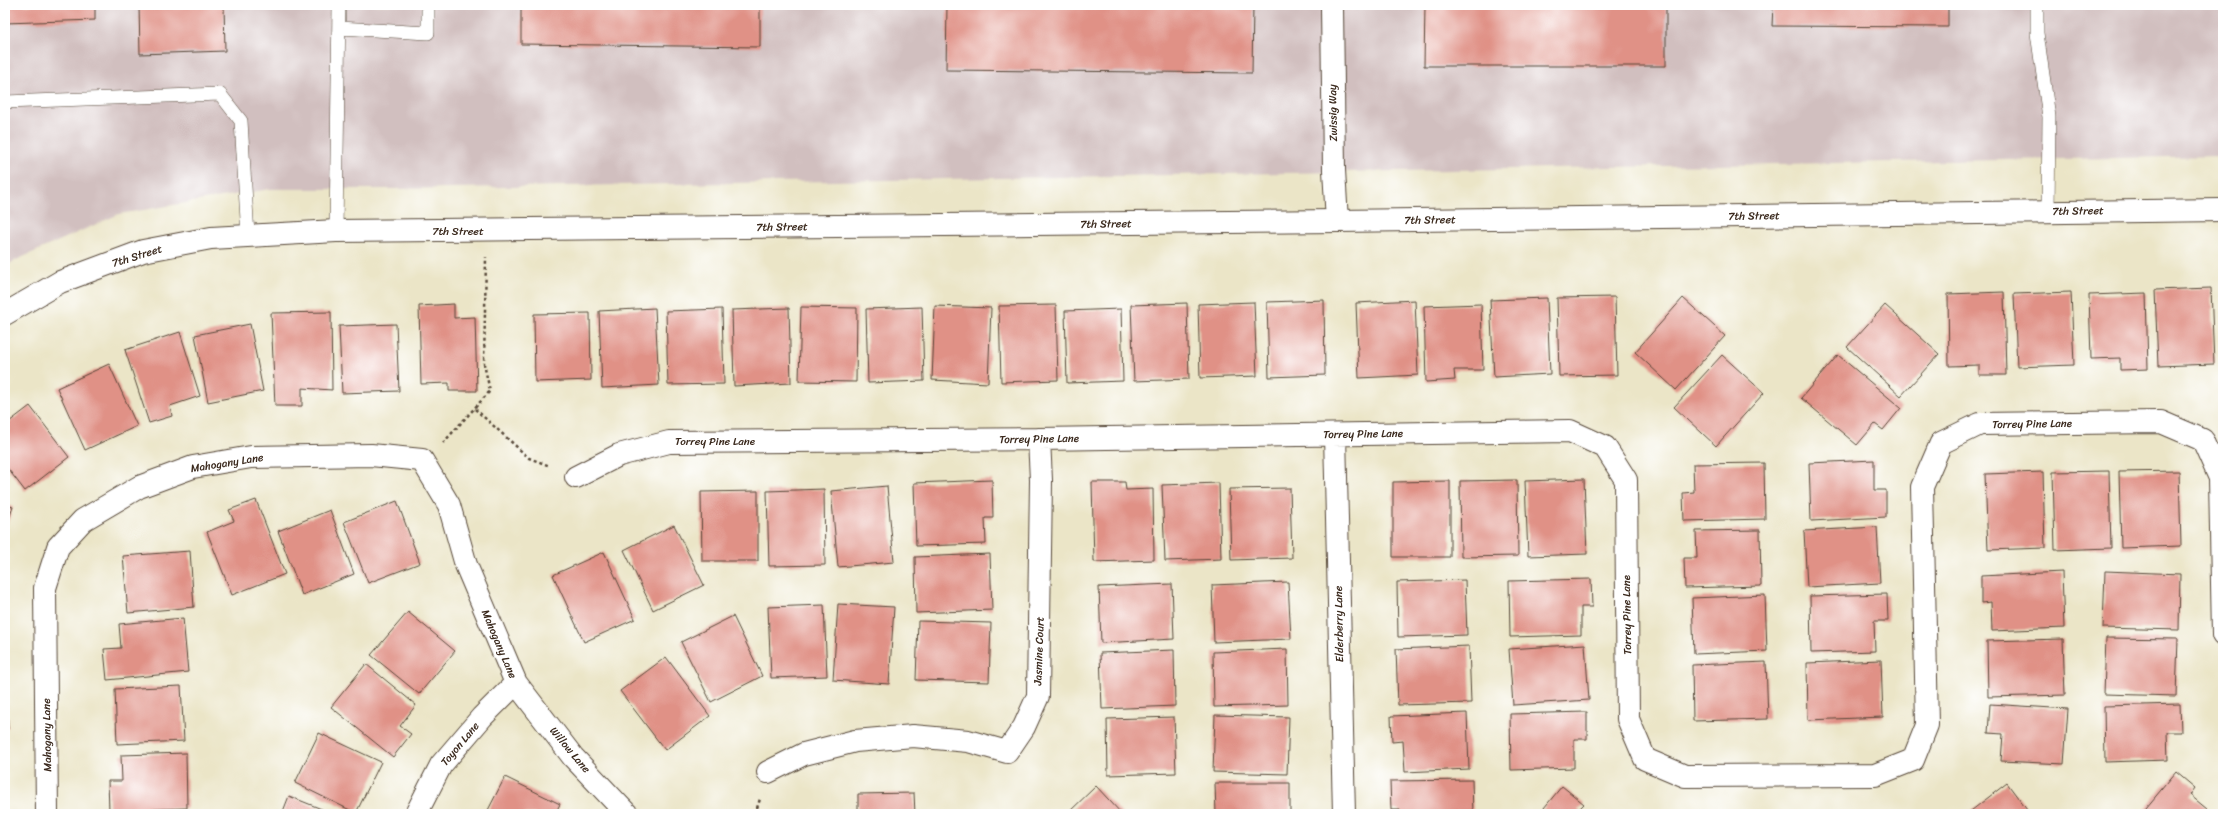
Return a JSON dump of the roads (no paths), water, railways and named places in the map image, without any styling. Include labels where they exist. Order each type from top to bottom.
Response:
[{"type":"street","name":"Zwissig Way","points":[[1332,5],[1334,170],[1337,222]]},
{"type":"street","name":"7th Street","points":[[5,314],[60,282],[143,251],[211,238],[336,231],[485,231],[1337,222],[2223,210]]},
{"type":"street","name":"Torrey Pine Lane","points":[[576,477],[619,455],[669,442],[1039,439],[1570,431],[1605,447],[1626,480],[1628,719],[1645,759],[1685,776],[1875,775],[1913,760],[1927,725],[1922,487],[1941,444],[1980,424],[2161,422],[2203,440],[2220,478],[2223,635]]},
{"type":"street","name":"Elderberry Lane","points":[[1335,434],[1344,814]]},
{"type":"street","name":"Jasmine Court","points":[[768,772],[804,754],[848,743],[913,736],[968,741],[1007,752],[1024,727],[1038,696],[1040,591],[1039,439]]},
{"type":"street","name":"Mahogany Lane","points":[[47,814],[45,588],[58,547],[83,520],[139,487],[192,467],[251,457],[371,455],[422,460],[450,505],[466,565],[516,683]]},
{"type":"street","name":"Toyon Lane","points":[[416,814],[441,765],[482,717],[516,683]]},
{"type":"street","name":"Willow Lane","points":[[516,683],[573,757],[627,814]]},
{"type":"lane","points":[[336,231],[339,5]]},
{"type":"lane","points":[[339,28],[428,33],[428,5]]},
{"type":"lane","points":[[2037,5],[2037,34],[2049,117],[2048,212]]},
{"type":"lane","points":[[5,102],[220,94],[241,121],[248,236]]}]
